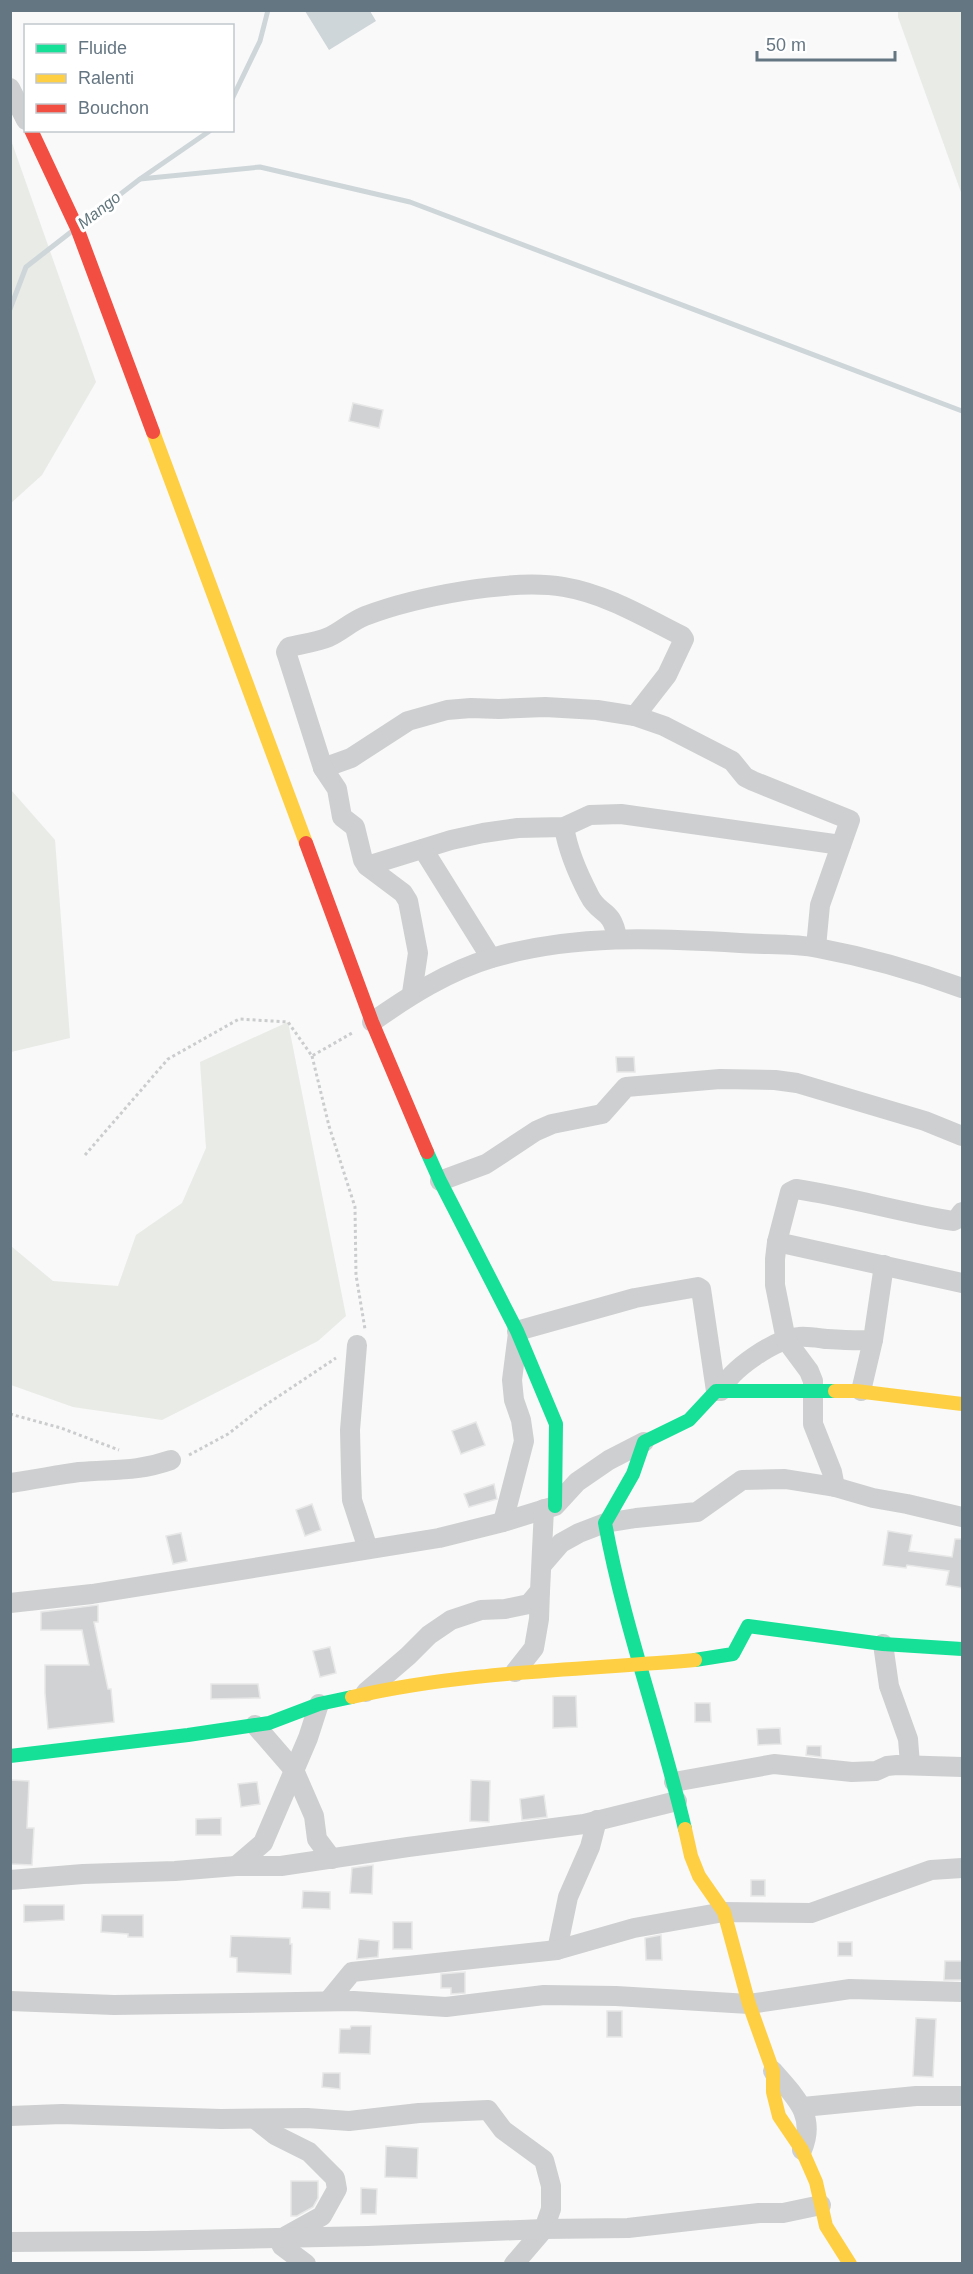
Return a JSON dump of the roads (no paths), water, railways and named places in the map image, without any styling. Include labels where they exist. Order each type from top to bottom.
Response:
[{"type":"street","points":[[10,88],[24,116]]},
{"type":"street","points":[[32,132],[76,228],[372,1022],[440,1181],[518,1332],[556,1424],[550,1508],[534,1648],[515,1672]]},
{"type":"street","points":[[412,993],[418,953],[408,901],[403,893],[367,866],[363,860],[355,827],[342,817],[338,789],[323,768],[286,652],[289,647],[328,637],[364,616],[415,601],[500,586],[563,586],[598,596],[682,636],[684,642],[667,675],[635,716]]},
{"type":"street","points":[[323,768],[351,758],[408,721],[447,710],[545,707],[597,710],[635,716],[664,726],[732,761],[745,777],[850,820],[820,905],[816,947]]},
{"type":"street","points":[[367,866],[483,833],[518,828],[564,828],[590,815],[621,814],[841,845]]},
{"type":"street","points":[[564,828],[573,861],[589,896],[611,916],[617,938]]},
{"type":"street","points":[[423,849],[491,958]]},
{"type":"street","points":[[372,1022],[412,993],[491,958],[565,943],[617,938],[816,947],[885,964],[963,988]]},
{"type":"street","points":[[440,1181],[486,1164],[536,1131],[552,1124],[602,1114],[627,1087],[720,1079],[775,1080],[797,1083],[925,1121],[963,1136]]},
{"type":"street","points":[[835,1487],[832,1472],[813,1424],[815,1391],[809,1371],[786,1340],[776,1284],[774,1259],[792,1190],[838,1196],[952,1221],[963,1212]]},
{"type":"street","points":[[777,1242],[963,1283]]},
{"type":"street","points":[[861,1391],[873,1340],[884,1265]]},
{"type":"street","points":[[518,1332],[635,1298],[698,1287],[701,1289],[718,1391]]},
{"type":"street","points":[[503,1522],[524,1441],[521,1420],[514,1400],[512,1380],[518,1332]]},
{"type":"street","points":[[10,1603],[92,1594],[439,1538],[550,1508],[577,1482],[609,1460],[689,1420],[747,1362],[786,1340],[800,1336],[850,1341],[873,1340]]},
{"type":"street","points":[[357,1345],[352,1399],[352,1500],[368,1549]]},
{"type":"street","points":[[718,1391],[861,1391],[963,1404]]},
{"type":"street","points":[[644,1442],[642,1454],[634,1472],[605,1523],[615,1571],[639,1665],[674,1782],[691,1856],[699,1876],[724,1911],[749,2004],[773,2071],[773,2092],[779,2116],[802,2150],[816,2182],[826,2226],[850,2264]]},
{"type":"street","points":[[10,1484],[80,1472],[118,1472],[148,1468],[171,1460]]},
{"type":"street","points":[[542,1565],[561,1543],[579,1533],[605,1523],[697,1512],[742,1480],[785,1479],[835,1487],[873,1498],[963,1517]]},
{"type":"street","points":[[366,1692],[429,1635],[451,1620],[480,1610],[505,1610],[529,1604],[540,1591]]},
{"type":"street","points":[[10,1756],[269,1723],[319,1704],[403,1685],[515,1672],[639,1665],[733,1654],[748,1626],[883,1644],[963,1649]]},
{"type":"street","points":[[883,1644],[889,1686],[908,1739],[910,1764]]},
{"type":"street","points":[[236,1866],[263,1843],[319,1704]]},
{"type":"street","points":[[255,1725],[294,1770],[314,1816],[317,1839],[332,1859]]},
{"type":"street","points":[[887,1766],[903,1729]]},
{"type":"street","points":[[674,1782],[774,1764],[852,1772],[910,1764],[963,1767]]},
{"type":"street","points":[[10,1880],[236,1866],[280,1866],[584,1824],[677,1801]]},
{"type":"street","points":[[558,1950],[568,1897],[590,1847],[597,1820]]},
{"type":"street","points":[[329,2000],[352,1972],[558,1950],[634,1928],[724,1911],[811,1913],[931,1870],[963,1868]]},
{"type":"street","points":[[10,2001],[114,2005],[329,2000],[446,2007],[544,1995],[616,1996],[749,2004],[850,1989],[963,1992]]},
{"type":"street","points":[[773,2071],[803,2107],[808,2137],[802,2150]]},
{"type":"street","points":[[803,2107],[916,2096],[963,2096]]},
{"type":"street","points":[[10,2116],[62,2114],[255,2119],[307,2118],[349,2121],[488,2110],[503,2130],[544,2160],[551,2186],[550,2209],[544,2229],[514,2264]]},
{"type":"street","points":[[255,2119],[275,2135],[309,2152],[334,2178],[337,2189],[322,2217],[280,2238]]},
{"type":"street","points":[[10,2242],[280,2238],[628,2228],[759,2213],[783,2213],[821,2205]]},
{"type":"street","points":[[280,2238],[282,2246],[306,2264]]},
{"type":"waterway","name":"Mango","points":[[234,95],[260,41],[268,10]]},
{"type":"waterway","name":"Mango","points":[[83,223],[140,179],[208,132]]},
{"type":"waterway","points":[[140,179],[260,167],[410,202],[962,411]]},
{"type":"waterway","name":"Mango","points":[[10,309],[26,267],[71,232]]}]
